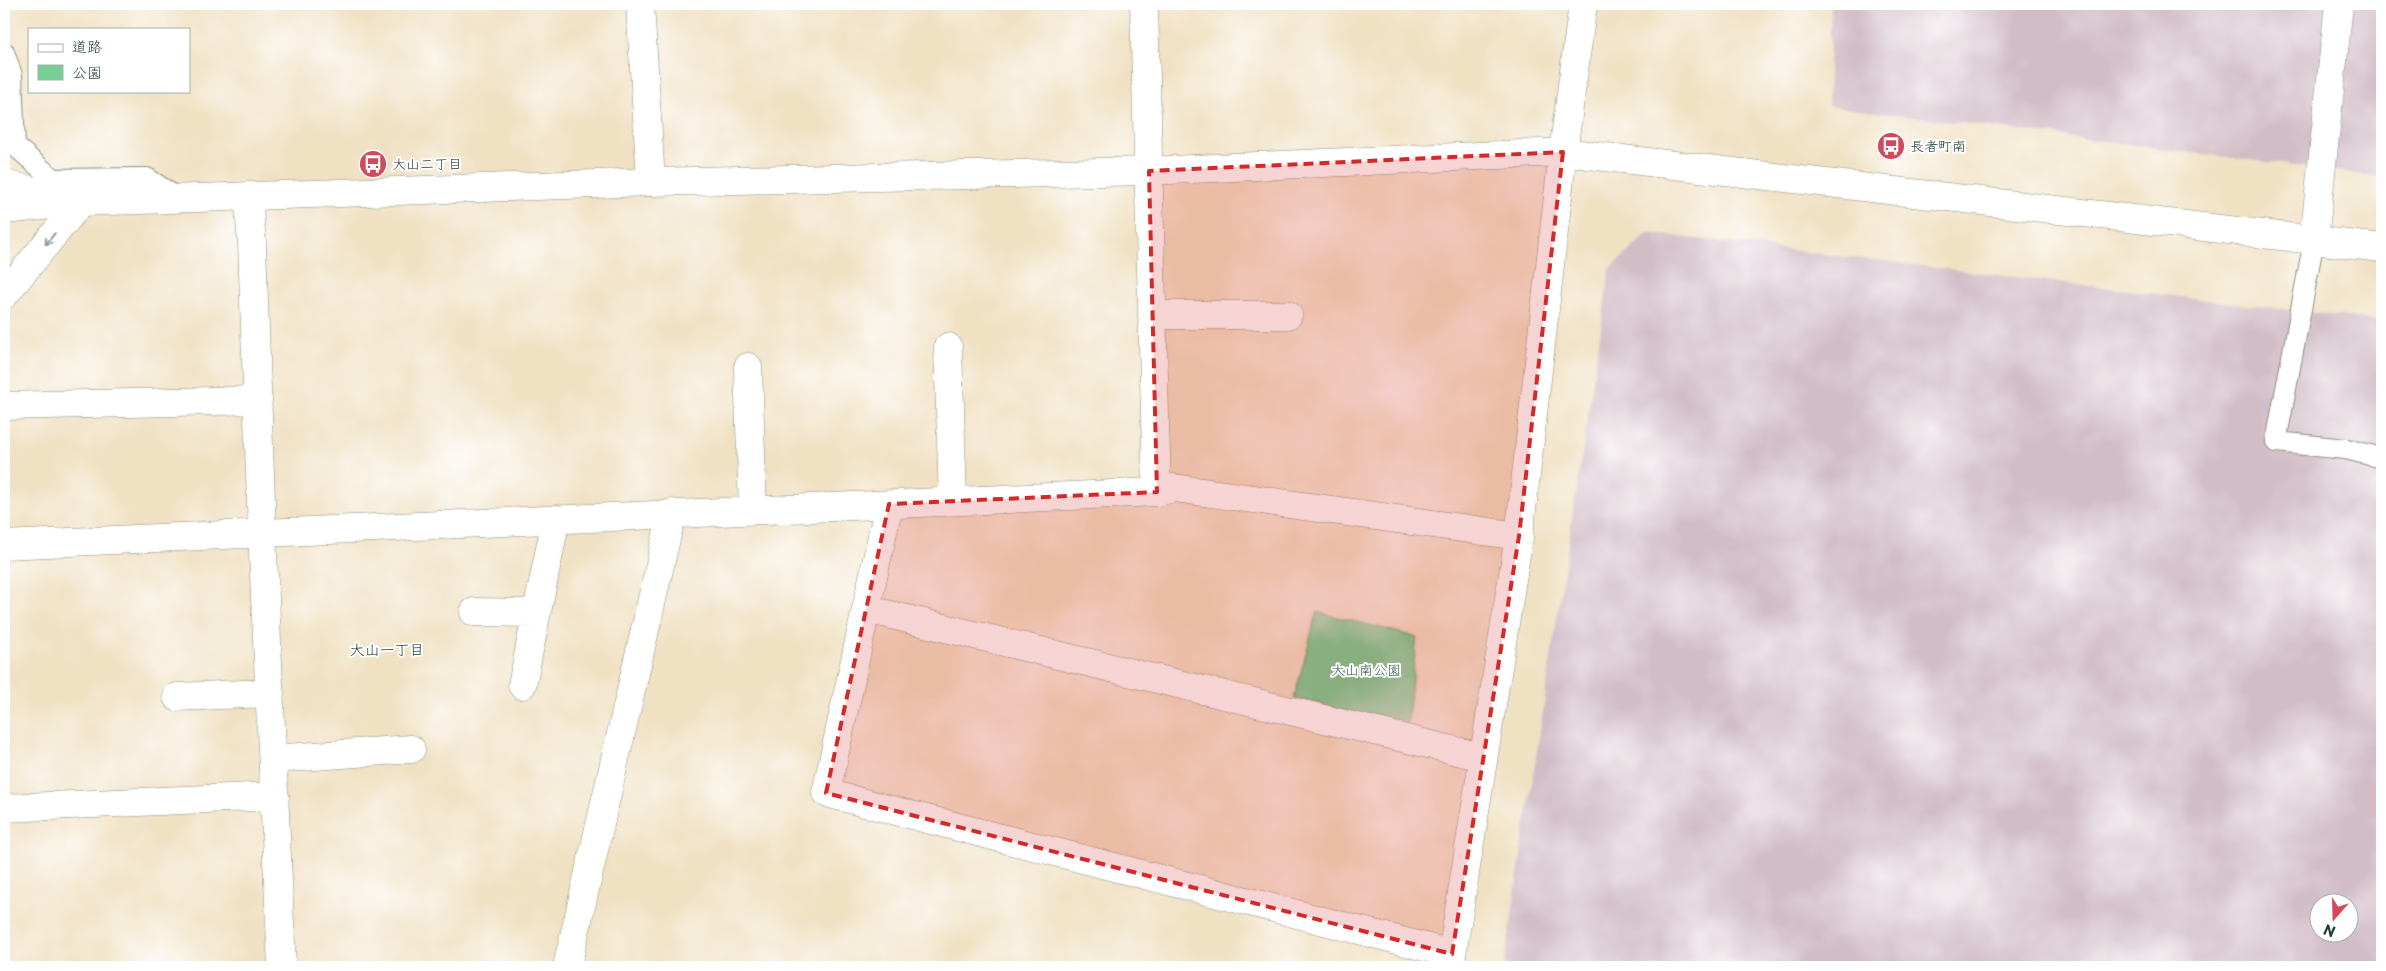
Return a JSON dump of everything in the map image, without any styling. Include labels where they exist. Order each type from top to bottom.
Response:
[{"type":"street","points":[[640,4],[651,182]]},
{"type":"street","points":[[1144,4],[1157,492]]},
{"type":"street","points":[[889,504],[826,793],[1451,960],[1482,757],[1519,536],[1563,152],[1584,4]]},
{"type":"street","points":[[2314,240],[2339,4]]},
{"type":"street","points":[[4,210],[81,202],[651,182],[1149,171],[1563,152],[2382,248]]},
{"type":"street","points":[[4,184],[81,202]]},
{"type":"street","points":[[248,196],[252,243],[262,532],[282,967]]},
{"type":"street","points":[[4,295],[81,202]]},
{"type":"street","points":[[1152,315],[1288,315]]},
{"type":"street","points":[[948,347],[953,501]]},
{"type":"street","points":[[748,367],[753,510]]},
{"type":"street","points":[[4,406],[258,400]]},
{"type":"street","points":[[4,545],[1157,492],[1174,488],[1519,536]]},
{"type":"street","points":[[566,967],[672,513]]},
{"type":"street","points":[[522,684],[556,519]]},
{"type":"street","points":[[866,610],[1482,757]]},
{"type":"street","points":[[474,612],[536,613]]},
{"type":"street","points":[[177,697],[270,693]]},
{"type":"street","points":[[273,759],[411,748]]},
{"type":"street","points":[[4,808],[275,796]]},
{"type":"lane","points":[[4,52],[12,75],[15,146],[53,179],[147,178],[179,199]]},
{"type":"lane","points":[[2314,240],[2276,442],[2346,450],[2382,458]]},
{"type":"highlighted area","points":[[1563,152],[1519,536],[1452,954],[826,793],[889,504],[1157,492],[1149,171]]},
{"type":"shaded area","points":[[1831,4],[2382,4],[2382,177],[1828,106]]},
{"type":"shaded area","points":[[1648,233],[2382,321],[2382,967],[1504,967],[1610,269]]},
{"type":"green space","name":"大山南公園","points":[[1317,612],[1417,637],[1407,726],[1294,698]]},
{"type":"place","name":"長者町南","points":[[1891,146]]},
{"type":"place","name":"大山二丁目","points":[[373,164]]},
{"type":"district","name":"大山一丁目","points":[[387,650]]}]
